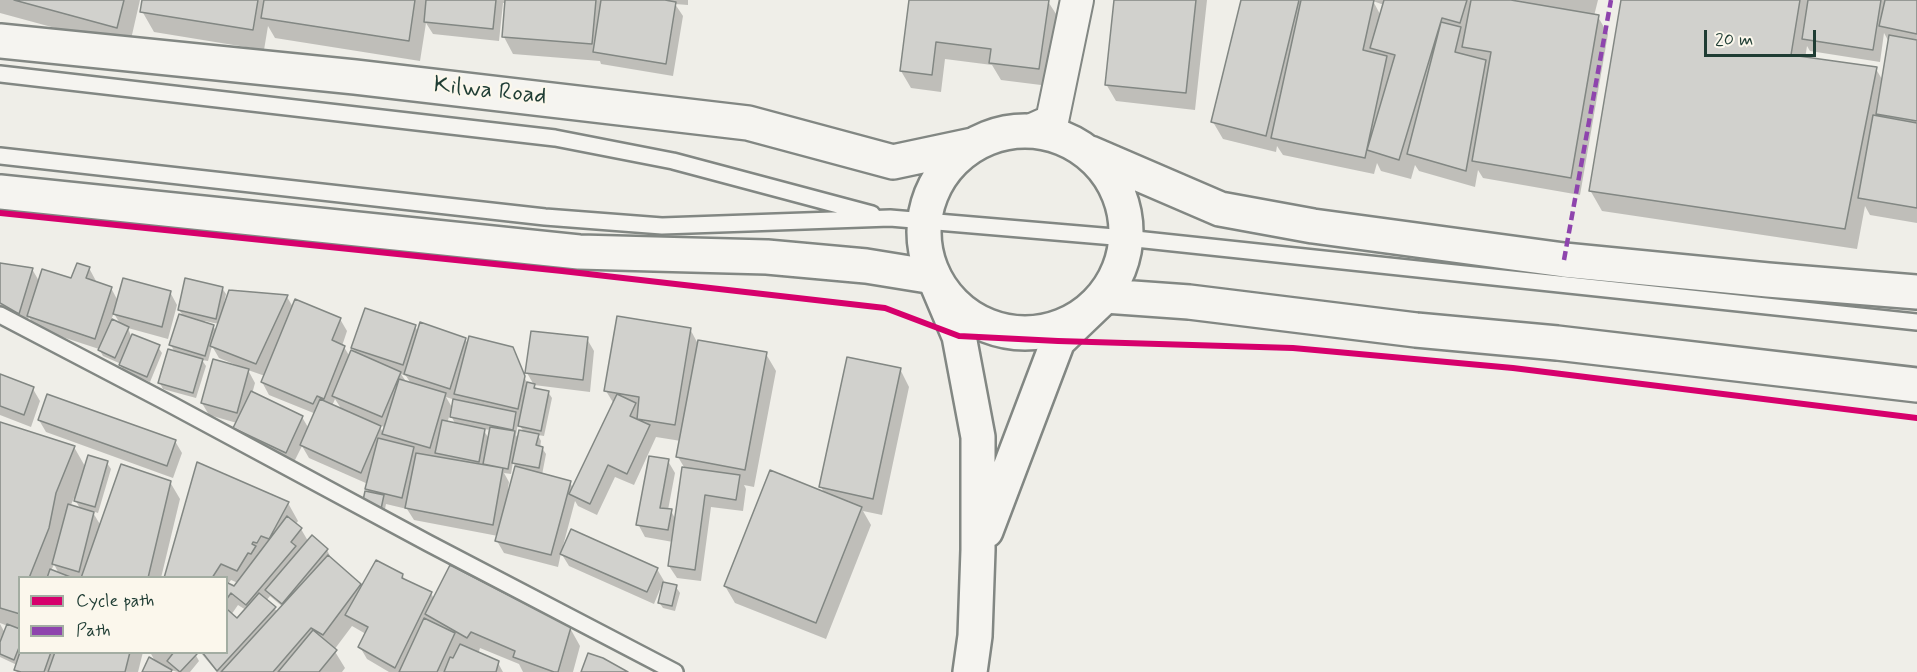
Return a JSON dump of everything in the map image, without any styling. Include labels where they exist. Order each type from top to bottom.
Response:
[{"type":"main road","name":"Kilwa Road","points":[[0,41],[366,78],[748,123],[893,162],[973,145]]},
{"type":"main road","points":[[970,672],[975,636],[978,550],[978,437],[959,336],[934,276],[923,240],[928,203],[945,169],[973,145],[1002,133],[1032,130],[1063,137],[1090,153],[1220,210],[1313,226],[1564,260],[1917,292]]},
{"type":"main road","points":[[978,550],[1058,341],[1105,296],[1123,261],[1126,238],[1122,202],[1110,175],[1090,153]]},
{"type":"main road","points":[[0,192],[579,252],[767,257],[866,266],[934,276],[959,311],[998,331],[1040,333],[1081,318],[1105,296],[1189,302],[1416,330],[1557,343],[1917,385]]},
{"type":"street","points":[[1032,130],[1052,121],[1077,0]]},
{"type":"lane","points":[[0,74],[555,138],[673,161],[890,218]]},
{"type":"lane","points":[[0,156],[545,217],[662,226],[890,218],[1126,238],[1917,322]]},
{"type":"lane","points":[[0,315],[675,672]]},
{"type":"building","points":[[14,0],[124,0],[117,28]]},
{"type":"building","points":[[142,0],[258,0],[253,30],[140,12]]},
{"type":"building","points":[[264,0],[415,0],[409,41],[261,18]]},
{"type":"building","points":[[426,0],[496,0],[493,29],[424,22]]},
{"type":"building","points":[[505,0],[596,0],[592,44],[502,37]]},
{"type":"building","points":[[601,0],[676,2],[666,64],[593,52]]},
{"type":"building","points":[[909,0],[1049,0],[1039,69],[989,63],[991,49],[936,42],[932,75],[900,71]]},
{"type":"building","points":[[1114,0],[1196,0],[1186,93],[1105,85]]},
{"type":"building","points":[[1241,0],[1299,0],[1266,136],[1211,122]]},
{"type":"building","points":[[1301,0],[1374,0],[1363,50],[1387,56],[1365,158],[1271,138]]},
{"type":"building","points":[[1384,0],[1467,0],[1460,23],[1442,18],[1399,160],[1367,150],[1395,55],[1370,48]]},
{"type":"building","points":[[1471,0],[1511,0],[1599,15],[1571,178],[1472,161],[1491,52],[1462,47]]},
{"type":"building","points":[[1621,0],[1800,0],[1791,55],[1877,67],[1845,229],[1589,191]]},
{"type":"building","points":[[1808,0],[1881,0],[1873,50],[1802,39]]},
{"type":"building","points":[[1885,0],[1917,0],[1917,34],[1879,26]]},
{"type":"building","points":[[1441,22],[1461,27],[1455,52],[1486,60],[1466,171],[1407,154]]},
{"type":"building","points":[[1889,35],[1917,40],[1917,121],[1876,114]]},
{"type":"building","points":[[1873,115],[1917,123],[1917,208],[1858,198]]},
{"type":"building","points":[[0,263],[33,268],[19,314],[0,303]]},
{"type":"building","points":[[77,263],[90,267],[86,278],[112,287],[95,339],[27,316],[42,269],[71,278]]},
{"type":"building","points":[[123,278],[171,291],[162,327],[113,314]]},
{"type":"building","points":[[185,278],[223,287],[216,319],[178,310]]},
{"type":"building","points":[[229,290],[288,295],[256,364],[210,346]]},
{"type":"building","points":[[295,299],[341,318],[332,340],[345,346],[324,399],[317,396],[313,404],[261,382]]},
{"type":"building","points":[[365,308],[416,325],[403,365],[351,348]]},
{"type":"building","points":[[179,314],[214,325],[205,356],[169,345]]},
{"type":"building","points":[[617,316],[691,328],[675,425],[637,419],[639,397],[604,391]]},
{"type":"building","points":[[112,319],[129,327],[115,358],[98,350]]},
{"type":"building","points":[[420,322],[466,338],[450,389],[404,374]]},
{"type":"building","points":[[531,331],[588,337],[583,380],[525,373]]},
{"type":"building","points":[[132,334],[160,345],[147,377],[119,365]]},
{"type":"building","points":[[469,336],[513,347],[525,376],[518,409],[454,394]]},
{"type":"building","points":[[698,340],[767,352],[745,470],[676,457]]},
{"type":"building","points":[[168,349],[203,359],[193,393],[158,383]]},
{"type":"building","points":[[351,350],[401,372],[382,417],[332,396]]},
{"type":"building","points":[[847,357],[901,368],[873,499],[819,487]]},
{"type":"building","points":[[213,359],[249,369],[237,413],[201,403]]},
{"type":"building","points":[[0,374],[34,387],[24,415],[0,406]]},
{"type":"building","points":[[399,379],[446,393],[430,448],[382,434]]},
{"type":"building","points":[[527,382],[535,384],[534,388],[549,391],[541,431],[518,426]]},
{"type":"building","points":[[251,391],[303,416],[286,453],[233,428]]},
{"type":"building","points":[[47,394],[176,440],[167,466],[38,420]]},
{"type":"building","points":[[617,394],[636,403],[630,416],[650,425],[627,474],[608,465],[590,504],[569,494]]},
{"type":"building","points":[[320,399],[381,426],[361,473],[300,445]]},
{"type":"building","points":[[453,399],[516,412],[513,430],[450,417]]},
{"type":"building","points":[[442,420],[485,429],[479,462],[435,453]]},
{"type":"building","points":[[0,422],[75,446],[56,493],[49,528],[30,576],[18,576],[18,613],[0,608]]},
{"type":"building","points":[[490,427],[515,431],[508,469],[483,464]]},
{"type":"building","points":[[519,430],[539,434],[536,445],[543,447],[539,468],[512,463]]},
{"type":"building","points":[[378,438],[414,447],[402,498],[365,489]]},
{"type":"building","points":[[416,453],[503,468],[493,525],[405,508]]},
{"type":"building","points":[[88,455],[108,461],[95,507],[74,501]]},
{"type":"building","points":[[649,456],[669,459],[660,508],[672,509],[668,530],[636,525]]},
{"type":"building","points":[[197,462],[289,502],[269,539],[261,536],[257,543],[253,542],[252,544],[256,546],[251,554],[248,553],[237,571],[221,564],[213,576],[165,576]]},
{"type":"building","points":[[121,464],[171,481],[148,576],[82,576]]},
{"type":"building","points":[[515,466],[571,481],[551,555],[495,541]]},
{"type":"building","points":[[682,467],[740,475],[736,500],[705,495],[695,570],[668,566]]},
{"type":"building","points":[[770,470],[862,507],[816,623],[724,586]]},
{"type":"building","points":[[365,491],[384,495],[381,509],[362,505]]},
{"type":"building","points":[[68,504],[94,512],[79,572],[52,564]]},
{"type":"building","points":[[287,516],[302,528],[291,542],[296,546],[246,605],[231,593],[228,597],[228,583],[234,586]]},
{"type":"building","points":[[571,529],[658,568],[647,592],[560,554]]},
{"type":"building","points":[[312,535],[328,549],[282,604],[265,590]]},
{"type":"building","points":[[328,555],[361,584],[323,635],[311,628],[273,672],[221,672]]},
{"type":"building","points":[[376,560],[403,574],[402,578],[432,592],[395,668],[358,647],[368,627],[345,615]]},
{"type":"building","points":[[450,565],[571,627],[558,672],[513,657],[515,651],[471,632],[467,638],[425,614]]},
{"type":"building","points":[[50,569],[68,576],[48,576]]},
{"type":"building","points":[[663,582],[677,585],[672,606],[658,603]]},
{"type":"building","points":[[259,593],[276,607],[217,671],[204,654],[228,654],[228,610],[237,618]]},
{"type":"building","points":[[424,618],[455,633],[437,672],[399,672]]},
{"type":"building","points":[[7,624],[18,628],[18,650],[14,660],[0,654],[0,642]]},
{"type":"building","points":[[313,630],[337,650],[319,672],[278,672]]},
{"type":"building","points":[[460,644],[499,661],[496,672],[444,672],[450,657],[453,658]]},
{"type":"building","points":[[588,653],[603,658],[628,672],[581,672]]},
{"type":"building","points":[[19,654],[50,654],[44,672],[14,670]]},
{"type":"building","points":[[54,654],[130,654],[125,672],[48,672]]},
{"type":"building","points":[[172,654],[197,654],[180,672],[167,661]]},
{"type":"building","points":[[149,657],[172,670],[171,672],[142,672]]},
{"type":"marked path","points":[[1564,260],[1611,0]]},
{"type":"cycle path","points":[[0,213],[562,271],[885,308],[959,336],[1293,348],[1513,368],[1917,418]]}]
